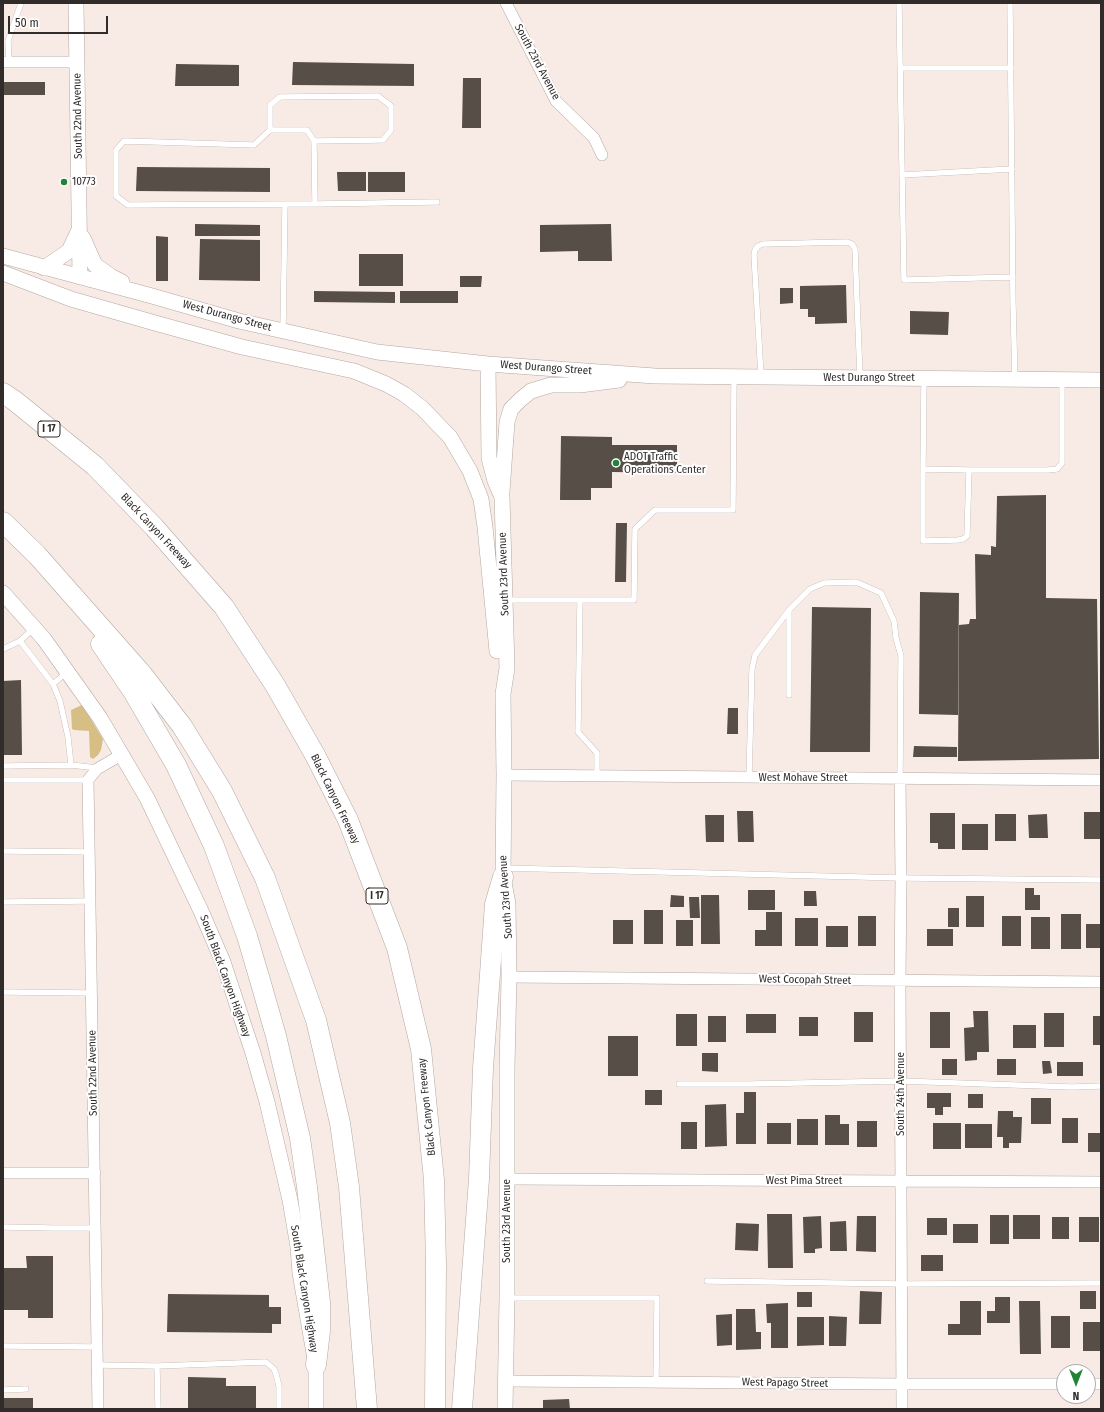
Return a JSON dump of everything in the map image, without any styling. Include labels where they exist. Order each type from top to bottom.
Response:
[{"type":"highway","name":"Black Canyon Freeway","points":[[3,393],[95,466],[154,526],[224,607],[275,685],[315,755],[348,820],[398,948],[421,1050],[434,1180],[436,1265],[435,1409]]},
{"type":"highway","points":[[3,522],[37,555],[142,674],[182,726],[222,791],[265,878],[316,1020],[340,1123],[349,1187],[367,1409]]},
{"type":"highway","points":[[37,555],[134,693],[176,765],[214,846],[244,929],[276,1036],[300,1138],[320,1302],[320,1331],[316,1365]]},
{"type":"highway","points":[[462,1409],[479,1179],[483,1068],[494,912],[503,873]]},
{"type":"main road","name":"South 22nd Avenue","points":[[76,3],[80,277]]},
{"type":"main road","points":[[44,268],[69,251],[80,229]]},
{"type":"main road","points":[[80,229],[95,265],[112,277],[152,296]]},
{"type":"main road","name":"West Durango Street","points":[[3,256],[239,321],[376,352],[488,364],[655,376],[1101,380]]},
{"type":"main road","points":[[3,273],[71,299],[155,323],[242,347],[354,371],[386,384],[404,394],[422,408],[450,437],[470,471],[481,499],[486,527],[499,667],[503,694]]},
{"type":"main road","name":"South 23rd Avenue","points":[[488,364],[489,458],[495,481],[502,497],[507,668],[503,694],[503,873],[508,904],[509,977],[505,1409]]},
{"type":"main road","points":[[502,497],[507,422],[511,409],[531,391],[551,385],[580,385],[655,376]]},
{"type":"main road","name":"South Black Canyon Highway","points":[[5,598],[44,639],[100,718],[147,798],[201,911],[223,962],[253,1053],[267,1102],[290,1200],[298,1247],[300,1273],[316,1365],[316,1409]]},
{"type":"street","name":"South 23rd Avenue","points":[[506,3],[556,101],[594,138],[602,155]]},
{"type":"street","points":[[6,62],[77,62]]},
{"type":"street","points":[[88,780],[97,768],[121,755]]},
{"type":"street","name":"West Mohave Street","points":[[504,775],[1101,780]]},
{"type":"street","name":"South 24th Avenue","points":[[900,778],[902,1409]]},
{"type":"street","name":"South 22nd Avenue","points":[[88,780],[98,1409]]},
{"type":"street","name":"West Cocopah Street","points":[[509,977],[1101,982]]},
{"type":"street","points":[[3,1173],[94,1173]]},
{"type":"street","name":"West Pima Street","points":[[508,1179],[1101,1182]]},
{"type":"street","name":"West Papago Street","points":[[506,1380],[1056,1384]]},
{"type":"lane","points":[[6,62],[8,41],[21,3]]},
{"type":"lane","points":[[899,3],[904,280],[1013,277]]},
{"type":"lane","points":[[1010,3],[1015,379]]},
{"type":"lane","points":[[901,68],[1011,68]]},
{"type":"lane","points":[[270,130],[270,105],[280,97],[378,96],[391,106],[391,130],[383,140],[314,141]]},
{"type":"lane","points":[[315,204],[314,141],[306,130],[270,130],[254,145],[124,142],[116,150],[116,196],[128,205],[315,204],[437,202]]},
{"type":"lane","points":[[902,175],[1012,169]]},
{"type":"lane","points":[[283,331],[285,204]]},
{"type":"lane","points":[[762,377],[754,255],[755,250],[758,246],[763,244],[847,242],[852,244],[855,249],[860,378]]},
{"type":"lane","points":[[505,600],[634,600],[635,529],[655,510],[733,510],[734,377]]},
{"type":"lane","points":[[924,378],[923,541],[958,540],[967,536],[969,470]]},
{"type":"lane","points":[[923,469],[1057,469],[1062,463],[1062,380]]},
{"type":"lane","points":[[748,777],[753,662],[755,655],[789,610],[810,589],[824,583],[856,582],[881,593],[894,621],[896,638],[901,656],[900,778]]},
{"type":"lane","points":[[580,600],[578,732],[597,753],[597,776]]},
{"type":"lane","points":[[789,610],[789,695]]},
{"type":"lane","points":[[3,649],[20,640],[34,628]]},
{"type":"lane","points":[[20,640],[53,684],[60,700],[64,716],[71,765]]},
{"type":"lane","points":[[53,684],[67,671]]},
{"type":"lane","points":[[3,766],[71,765],[97,768]]},
{"type":"lane","points":[[3,780],[88,780]]},
{"type":"lane","points":[[3,851],[89,852]]},
{"type":"lane","points":[[503,873],[1101,880]]},
{"type":"lane","points":[[3,902],[90,901]]},
{"type":"lane","points":[[3,992],[91,993]]},
{"type":"lane","points":[[679,1084],[901,1081],[1072,1087],[1101,1086]]},
{"type":"lane","points":[[3,1227],[95,1228]]},
{"type":"lane","points":[[707,1281],[901,1284],[1101,1283]]},
{"type":"lane","points":[[507,1298],[657,1298],[656,1382]]},
{"type":"lane","points":[[3,1346],[97,1347]]},
{"type":"lane","points":[[97,1365],[157,1366],[266,1362],[274,1368],[276,1374],[279,1386],[279,1409]]},
{"type":"lane","points":[[157,1366],[158,1409]]},
{"type":"lane","points":[[3,1390],[26,1389]]},
{"type":"shaded area","points":[[82,705],[103,739],[101,750],[93,759],[90,757],[89,731],[72,729],[71,710]]},
{"type":"building","points":[[293,62],[414,64],[414,86],[292,85]]},
{"type":"building","points":[[176,64],[239,65],[239,86],[175,86]]},
{"type":"building","points":[[463,78],[481,78],[481,128],[462,128]]},
{"type":"building","points":[[3,82],[45,82],[45,95],[3,95]]},
{"type":"building","points":[[137,167],[270,168],[270,192],[136,191]]},
{"type":"building","points":[[337,172],[366,172],[366,191],[338,191]]},
{"type":"building","points":[[368,172],[405,172],[405,192],[368,192]]},
{"type":"building","points":[[195,224],[260,225],[260,236],[195,236]]},
{"type":"building","points":[[611,224],[612,261],[578,261],[578,251],[540,252],[540,225]]},
{"type":"building","points":[[156,236],[168,237],[168,281],[156,281]]},
{"type":"building","points":[[200,239],[260,240],[260,281],[199,280]]},
{"type":"building","points":[[359,254],[403,254],[403,286],[359,286]]},
{"type":"building","points":[[460,276],[482,276],[481,287],[460,287]]},
{"type":"building","points":[[846,285],[847,323],[815,324],[815,317],[808,317],[808,309],[800,309],[800,286]]},
{"type":"building","points":[[780,288],[793,288],[793,303],[780,304]]},
{"type":"building","points":[[314,291],[395,292],[395,303],[314,302]]},
{"type":"building","points":[[400,291],[458,291],[458,303],[400,303]]},
{"type":"building","points":[[910,311],[949,312],[948,335],[910,334]]},
{"type":"building","points":[[561,436],[612,437],[612,445],[677,445],[677,473],[612,472],[612,488],[591,488],[591,500],[560,500]]},
{"type":"building","points":[[1046,495],[1046,598],[1097,599],[1099,759],[958,761],[959,625],[969,624],[970,619],[976,619],[975,554],[991,555],[991,546],[996,547],[997,496]]},
{"type":"building","points":[[616,523],[627,523],[626,582],[615,582]]},
{"type":"building","points":[[920,592],[959,593],[958,715],[919,714]]},
{"type":"building","points":[[812,607],[871,608],[870,752],[810,752]]},
{"type":"building","points":[[21,680],[22,755],[3,755],[3,681]]},
{"type":"building","points":[[728,708],[738,708],[738,734],[727,734]]},
{"type":"building","points":[[914,746],[957,747],[957,757],[913,757]]},
{"type":"building","points":[[737,811],[753,811],[754,842],[738,842]]},
{"type":"building","points":[[1084,812],[1101,812],[1101,839],[1084,839]]},
{"type":"building","points":[[930,813],[955,813],[955,849],[938,849],[938,843],[930,843]]},
{"type":"building","points":[[995,814],[1016,814],[1016,841],[995,841]]},
{"type":"building","points":[[1047,814],[1048,838],[1029,838],[1028,815]]},
{"type":"building","points":[[705,815],[724,815],[724,842],[706,842]]},
{"type":"building","points":[[962,824],[988,824],[988,850],[962,850]]},
{"type":"building","points":[[1025,888],[1034,888],[1034,895],[1040,895],[1040,910],[1025,910]]},
{"type":"building","points":[[748,890],[775,890],[775,910],[748,910]]},
{"type":"building","points":[[804,891],[816,891],[817,906],[804,906]]},
{"type":"building","points":[[671,895],[684,896],[684,907],[670,907]]},
{"type":"building","points":[[701,895],[719,895],[720,944],[701,944]]},
{"type":"building","points":[[966,896],[984,896],[984,927],[966,927]]},
{"type":"building","points":[[689,897],[699,897],[700,918],[690,918]]},
{"type":"building","points":[[948,908],[959,908],[959,927],[948,927]]},
{"type":"building","points":[[644,910],[663,910],[663,944],[644,944]]},
{"type":"building","points":[[766,912],[782,912],[782,946],[755,946],[755,930],[766,930]]},
{"type":"building","points":[[1061,914],[1081,914],[1081,949],[1061,949]]},
{"type":"building","points":[[858,916],[876,916],[876,946],[858,946]]},
{"type":"building","points":[[1002,916],[1021,916],[1021,946],[1002,946]]},
{"type":"building","points":[[1031,917],[1050,917],[1050,949],[1031,949]]},
{"type":"building","points":[[795,918],[818,918],[818,946],[795,946]]},
{"type":"building","points":[[613,920],[633,920],[633,944],[613,944]]},
{"type":"building","points":[[676,920],[693,920],[693,946],[676,946]]},
{"type":"building","points":[[1086,924],[1101,924],[1101,948],[1086,948]]},
{"type":"building","points":[[826,926],[848,926],[848,947],[826,947]]},
{"type":"building","points":[[927,929],[953,929],[953,946],[927,946]]},
{"type":"building","points":[[973,1011],[988,1011],[989,1052],[977,1052],[977,1060],[965,1061],[964,1028],[974,1027]]},
{"type":"building","points":[[854,1012],[873,1012],[873,1042],[854,1042]]},
{"type":"building","points":[[930,1012],[950,1012],[950,1048],[930,1048]]},
{"type":"building","points":[[1044,1013],[1064,1013],[1064,1047],[1044,1047]]},
{"type":"building","points":[[676,1014],[697,1014],[697,1046],[676,1046]]},
{"type":"building","points":[[746,1014],[776,1014],[776,1033],[746,1033]]},
{"type":"building","points":[[708,1016],[726,1016],[726,1042],[708,1042]]},
{"type":"building","points":[[1093,1016],[1101,1016],[1101,1045],[1093,1045]]},
{"type":"building","points":[[799,1017],[818,1017],[818,1036],[799,1036]]},
{"type":"building","points":[[1013,1025],[1036,1025],[1036,1048],[1013,1048]]},
{"type":"building","points":[[608,1036],[638,1036],[638,1076],[608,1076]]},
{"type":"building","points":[[702,1053],[718,1053],[718,1072],[702,1071]]},
{"type":"building","points":[[942,1059],[957,1059],[957,1075],[942,1075]]},
{"type":"building","points":[[997,1059],[1016,1059],[1016,1075],[997,1075]]},
{"type":"building","points":[[1042,1061],[1050,1061],[1052,1073],[1043,1074]]},
{"type":"building","points":[[1057,1062],[1083,1062],[1083,1076],[1057,1076]]},
{"type":"building","points":[[645,1090],[662,1090],[662,1105],[645,1105]]},
{"type":"building","points":[[744,1092],[756,1092],[756,1144],[736,1144],[736,1113],[744,1113]]},
{"type":"building","points":[[927,1093],[951,1093],[951,1107],[943,1107],[943,1115],[935,1115],[935,1108],[927,1108]]},
{"type":"building","points":[[968,1094],[983,1094],[983,1108],[968,1108]]},
{"type":"building","points":[[1031,1098],[1051,1098],[1051,1124],[1031,1124]]},
{"type":"building","points":[[726,1104],[727,1146],[705,1147],[705,1105]]},
{"type":"building","points":[[998,1111],[1013,1111],[1013,1117],[1022,1117],[1021,1143],[1009,1143],[1009,1148],[1003,1148],[1003,1137],[997,1137]]},
{"type":"building","points":[[825,1115],[840,1115],[840,1124],[849,1124],[849,1145],[825,1145]]},
{"type":"building","points":[[1062,1118],[1078,1118],[1078,1143],[1062,1143]]},
{"type":"building","points":[[797,1119],[818,1119],[818,1145],[797,1145]]},
{"type":"building","points":[[857,1121],[877,1121],[877,1147],[857,1147]]},
{"type":"building","points":[[681,1122],[697,1122],[697,1149],[681,1149]]},
{"type":"building","points":[[767,1123],[791,1123],[791,1144],[767,1144]]},
{"type":"building","points":[[933,1123],[961,1123],[961,1149],[933,1149]]},
{"type":"building","points":[[965,1124],[992,1124],[992,1148],[965,1148]]},
{"type":"building","points":[[1088,1133],[1101,1133],[1101,1152],[1088,1152]]},
{"type":"building","points":[[767,1214],[792,1214],[793,1268],[768,1268]]},
{"type":"building","points":[[990,1215],[1009,1215],[1009,1244],[990,1244]]},
{"type":"building","points":[[1013,1215],[1040,1215],[1040,1239],[1013,1239]]},
{"type":"building","points":[[821,1216],[822,1248],[815,1249],[815,1253],[804,1253],[803,1217]]},
{"type":"building","points":[[857,1216],[876,1216],[876,1252],[856,1251]]},
{"type":"building","points":[[1052,1217],[1069,1217],[1069,1239],[1052,1239]]},
{"type":"building","points":[[1079,1217],[1099,1217],[1099,1242],[1079,1242]]},
{"type":"building","points":[[927,1218],[947,1218],[947,1235],[927,1235]]},
{"type":"building","points":[[846,1221],[847,1251],[830,1251],[830,1222]]},
{"type":"building","points":[[736,1223],[759,1224],[758,1251],[735,1250]]},
{"type":"building","points":[[953,1224],[978,1224],[978,1243],[953,1243]]},
{"type":"building","points":[[921,1255],[943,1255],[943,1271],[921,1271]]},
{"type":"building","points":[[26,1256],[53,1256],[53,1318],[28,1318],[28,1310],[3,1310],[3,1268],[27,1268]]},
{"type":"building","points":[[860,1291],[882,1292],[881,1324],[859,1324]]},
{"type":"building","points":[[1080,1291],[1096,1291],[1096,1309],[1080,1309]]},
{"type":"building","points":[[797,1292],[812,1292],[812,1307],[797,1307]]},
{"type":"building","points":[[168,1294],[269,1295],[269,1307],[281,1307],[281,1324],[272,1324],[272,1333],[167,1332]]},
{"type":"building","points":[[995,1297],[1010,1297],[1010,1323],[987,1323],[987,1311],[995,1311]]},
{"type":"building","points":[[960,1301],[981,1301],[981,1335],[948,1335],[948,1324],[960,1324]]},
{"type":"building","points":[[1019,1301],[1040,1301],[1041,1354],[1020,1354]]},
{"type":"building","points":[[788,1303],[788,1348],[771,1348],[771,1323],[767,1323],[766,1304]]},
{"type":"building","points":[[736,1309],[755,1309],[756,1332],[761,1332],[761,1349],[736,1350]]},
{"type":"building","points":[[732,1314],[732,1345],[717,1346],[716,1315]]},
{"type":"building","points":[[829,1316],[847,1317],[846,1346],[829,1346]]},
{"type":"building","points":[[1051,1316],[1070,1316],[1070,1348],[1051,1348]]},
{"type":"building","points":[[797,1317],[824,1317],[824,1345],[797,1346]]},
{"type":"building","points":[[1083,1322],[1101,1322],[1101,1351],[1083,1351]]},
{"type":"building","points":[[188,1377],[226,1378],[226,1386],[256,1386],[256,1409],[188,1409]]},
{"type":"building","points":[[3,1398],[33,1398],[33,1409],[3,1409]]},
{"type":"building","points":[[569,1399],[570,1409],[543,1409],[543,1400]]},
{"type":"place","name":"10773","points":[[64,182]]},
{"type":"place","name":"ADOT Traffic Operations Center","points":[[616,463]]}]
